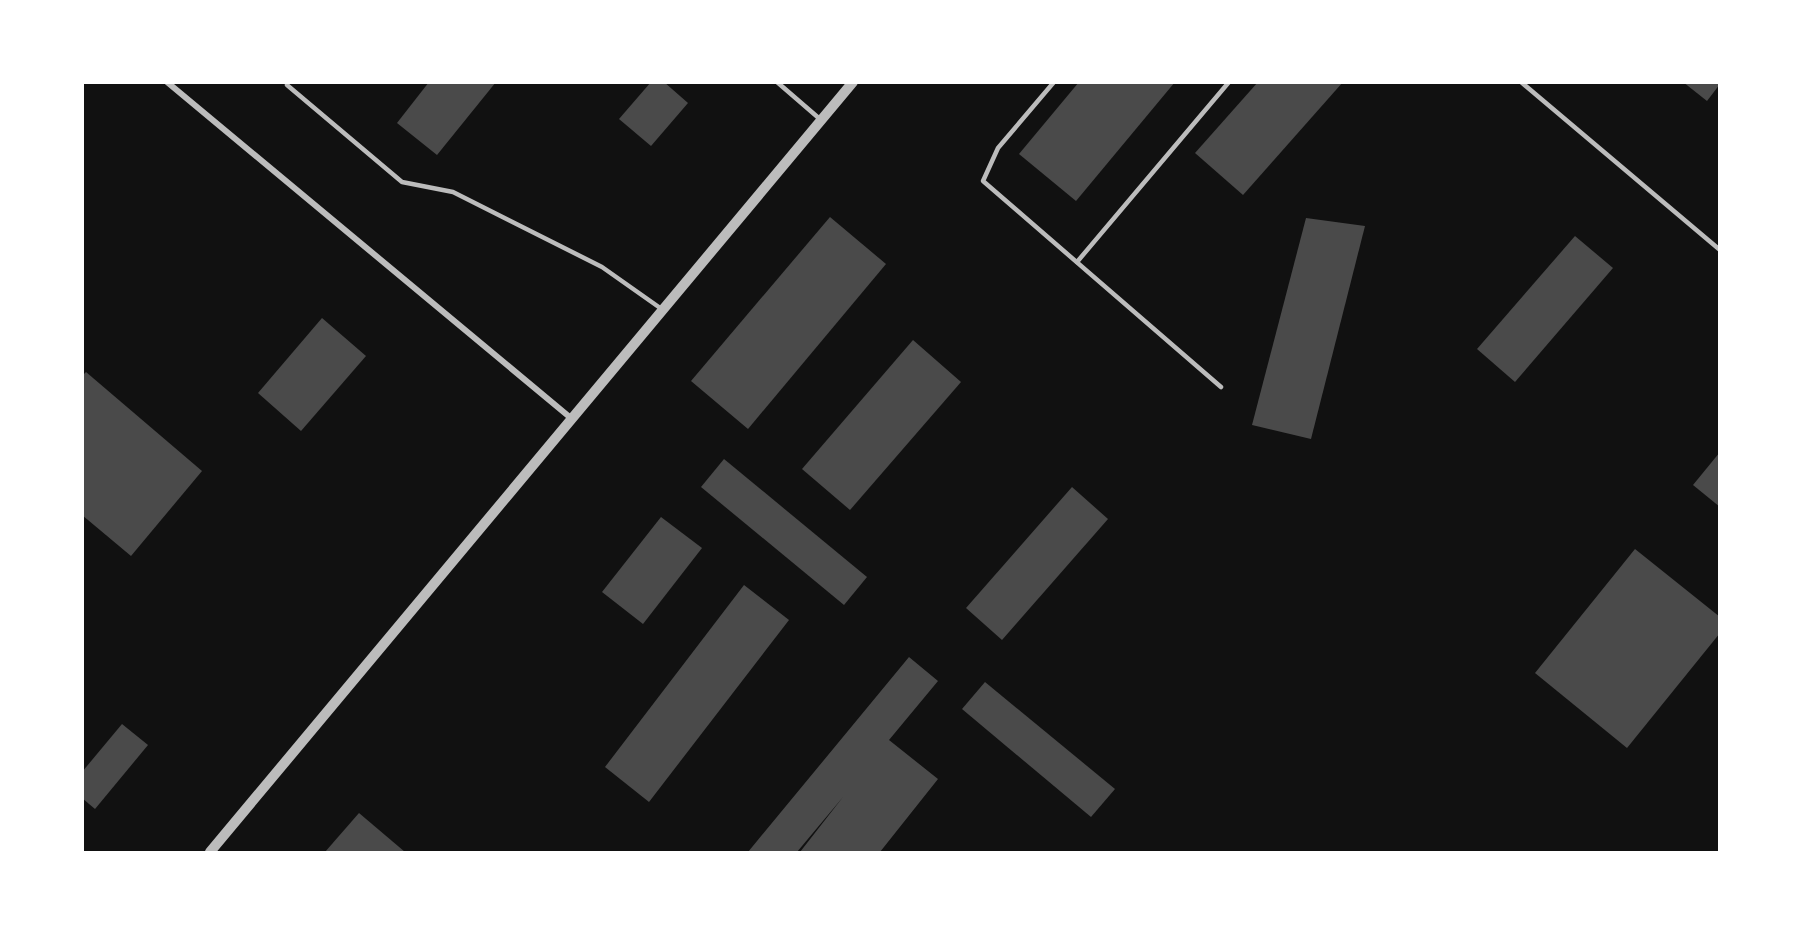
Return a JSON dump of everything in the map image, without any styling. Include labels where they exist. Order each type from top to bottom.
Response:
[{"type":"street","points":[[167,82],[572,419]]},
{"type":"street","points":[[210,852],[853,82]]},
{"type":"lane","points":[[777,82],[821,120]]},
{"type":"lane","points":[[1054,82],[998,148],[983,181],[1221,387]]},
{"type":"lane","points":[[1077,262],[1230,82]]},
{"type":"lane","points":[[1521,82],[1719,250]]},
{"type":"lane","points":[[287,85],[402,182],[453,192],[602,267],[663,310]]},
{"type":"building","points":[[429,82],[496,82],[437,155],[397,123]]},
{"type":"building","points":[[651,82],[664,82],[688,103],[651,146],[619,119]]},
{"type":"building","points":[[1079,82],[1175,82],[1076,201],[1019,154]]},
{"type":"building","points":[[1258,82],[1343,82],[1243,195],[1195,153]]},
{"type":"building","points":[[1683,82],[1720,82],[1720,84],[1707,101]]},
{"type":"building","points":[[830,217],[886,264],[748,429],[691,381]]},
{"type":"building","points":[[1306,218],[1365,226],[1311,439],[1252,425]]},
{"type":"building","points":[[1575,236],[1613,268],[1515,382],[1477,349]]},
{"type":"building","points":[[322,318],[366,356],[301,431],[258,393]]},
{"type":"building","points":[[913,340],[961,382],[850,510],[802,469]]},
{"type":"building","points":[[86,372],[202,471],[131,556],[82,515],[82,376]]},
{"type":"building","points":[[1720,452],[1720,507],[1693,485]]},
{"type":"building","points":[[724,459],[867,577],[844,605],[701,487]]},
{"type":"building","points":[[1072,487],[1108,519],[1002,640],[966,608]]},
{"type":"building","points":[[661,517],[702,548],[643,624],[602,592]]},
{"type":"building","points":[[1635,549],[1720,617],[1720,633],[1627,748],[1535,673]]},
{"type":"building","points":[[744,585],[789,620],[649,802],[605,767]]},
{"type":"building","points":[[909,657],[938,681],[889,740],[938,779],[880,852],[800,852],[843,797],[797,852],[748,852]]},
{"type":"building","points":[[985,682],[1115,789],[1091,817],[962,709]]},
{"type":"building","points":[[122,724],[148,745],[95,809],[82,798],[82,772]]},
{"type":"building","points":[[359,813],[405,852],[325,852]]}]
